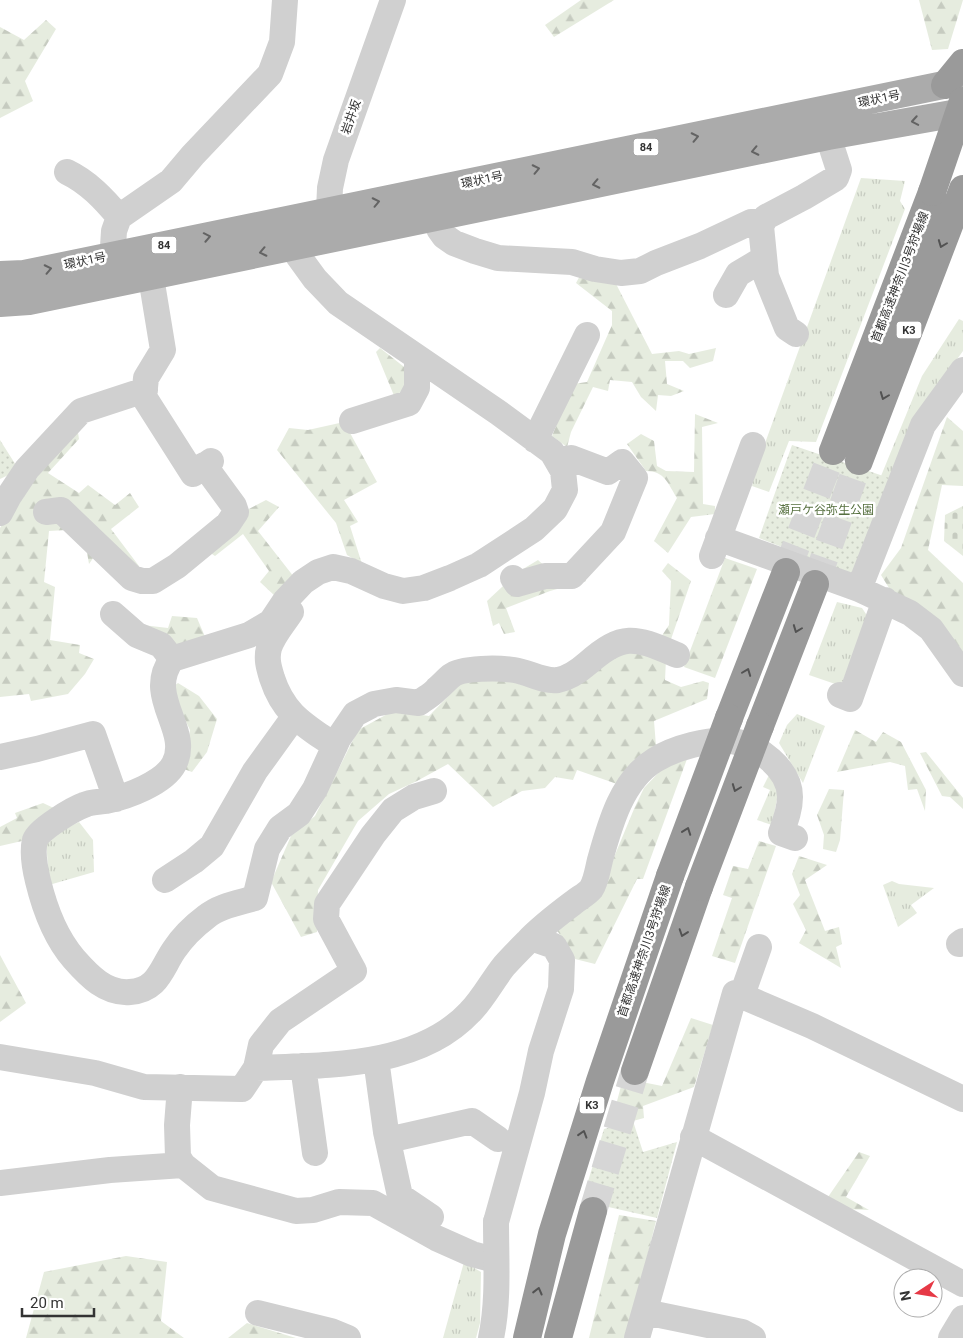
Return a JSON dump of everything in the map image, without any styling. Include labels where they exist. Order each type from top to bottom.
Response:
[{"type":"highway","name":"首都高速神奈川3号狩場線","points":[[833,451],[932,192],[963,63]]},
{"type":"highway","name":"K3","points":[[859,462],[961,194]]},
{"type":"highway","name":"首都高速神奈川3号狩場線","points":[[527,1338],[552,1234],[597,1090],[670,876],[786,572]]},
{"type":"highway","points":[[635,1071],[699,887],[815,584]]},
{"type":"highway","points":[[558,1338],[593,1212]]},
{"type":"main road","name":"環状1号","points":[[0,275],[24,274],[957,89]]},
{"type":"main road","name":"84","points":[[0,303],[28,301],[111,285],[291,246],[828,136],[963,112]]},
{"type":"street","points":[[111,285],[114,231],[119,217],[171,181],[193,155],[270,74],[282,42],[285,0]]},
{"type":"street","name":"岩井坂","points":[[328,239],[330,188],[336,160],[393,0]]},
{"type":"street","points":[[796,334],[787,328],[766,276],[761,226],[766,217],[836,178],[839,170],[828,136]]},
{"type":"street","points":[[67,172],[81,179],[119,217]]},
{"type":"street","points":[[439,216],[439,228],[444,236],[454,243],[475,251],[498,258],[572,262],[623,276],[700,246],[751,222],[763,222]]},
{"type":"street","points":[[291,246],[315,279],[338,303],[552,452],[562,471],[564,490],[555,509],[534,529],[504,564],[479,565],[424,588],[403,591],[384,586],[351,571],[333,567],[318,572],[303,582],[270,622],[249,635],[172,659],[165,669],[162,679],[164,698],[177,737],[178,752],[174,765],[160,778],[126,796],[85,804],[43,830],[36,838],[34,849],[37,878],[43,902],[54,929],[66,949],[82,969],[99,984],[118,993],[133,992],[148,987],[159,977],[174,950],[206,916],[230,905],[255,898],[267,849],[280,828],[299,814],[315,789],[335,746],[355,714],[374,704],[396,700],[419,703],[452,675],[473,670],[493,668],[515,670],[542,679],[559,680],[578,672],[597,655],[615,644],[630,639],[646,642],[677,655]]},
{"type":"street","points":[[726,295],[738,274],[763,258]]},
{"type":"street","points":[[46,512],[61,510],[132,578],[142,581],[153,581],[177,566],[228,524],[236,512],[208,463],[193,474],[144,398],[146,378],[163,350],[151,277]]},
{"type":"street","points":[[535,440],[587,335]]},
{"type":"street","points":[[352,421],[409,403],[417,388],[417,357]]},
{"type":"street","points":[[859,589],[923,425],[963,370]]},
{"type":"street","points":[[0,512],[13,482],[81,411],[145,390]]},
{"type":"street","points":[[753,445],[715,547],[859,589],[885,600],[910,613],[931,629],[963,674]]},
{"type":"street","points":[[504,564],[518,584],[545,576],[572,576],[613,532],[635,478],[622,462],[608,472],[571,458],[556,460]]},
{"type":"street","points":[[303,582],[296,605],[269,648],[267,663],[274,686],[283,704],[294,717],[335,746]]},
{"type":"street","points":[[840,695],[850,699],[885,600]]},
{"type":"street","points":[[113,614],[137,635],[161,645],[172,659]]},
{"type":"street","points":[[166,880],[212,846],[255,771],[294,717]]},
{"type":"street","points":[[0,757],[93,734],[116,798]]},
{"type":"street","points":[[256,1068],[340,1064],[376,1059],[419,1046],[447,1032],[471,1012],[504,966],[539,929],[592,888],[607,833],[621,800],[638,774],[654,760],[674,750],[710,742],[732,741],[748,746],[771,759],[786,776],[790,796],[788,815],[781,834],[795,838]]},
{"type":"street","points":[[0,1057],[95,1073],[144,1087],[242,1089],[256,1068],[261,1045],[280,1021],[354,971],[326,920],[327,904],[393,810],[414,797],[434,791]]},
{"type":"street","points":[[491,1338],[496,1284],[496,1222],[532,1093],[541,1051],[561,989],[562,960],[554,946],[531,938]]},
{"type":"street","points":[[742,995],[759,947]]},
{"type":"street","points":[[636,1338],[735,993],[812,1026],[963,1099]]},
{"type":"street","points":[[376,1059],[388,1140],[400,1196],[485,1252],[506,1276],[503,1321],[498,1338]]},
{"type":"street","points":[[303,1066],[315,1153]]},
{"type":"street","points":[[180,1088],[177,1125],[178,1157],[183,1165],[212,1188],[296,1211],[313,1210],[339,1202],[373,1203],[436,1238],[472,1254],[491,1259]]},
{"type":"street","points":[[388,1140],[472,1121],[498,1139]]},
{"type":"street","points":[[693,1137],[963,1284]]},
{"type":"street","points":[[0,1183],[110,1170],[183,1165]]},
{"type":"street","points":[[645,1312],[742,1332],[753,1338]]},
{"type":"street","points":[[258,1313],[331,1331],[348,1338]]},
{"type":"street","points":[[951,1338],[963,1318]]},
{"type":"green space","points":[[581,0],[614,0],[554,37],[545,25]]},
{"type":"green space","points":[[919,0],[963,0],[948,49],[932,50]]},
{"type":"green space","points":[[46,20],[56,29],[25,81],[33,101],[0,118],[0,27],[24,40]]},
{"type":"green space","points":[[861,178],[905,181],[900,201],[905,209],[816,442],[789,441],[769,492],[752,486],[756,468]]},
{"type":"green space","points":[[582,272],[613,278],[652,354],[679,351],[689,354],[716,348],[713,361],[690,368],[683,361],[665,361],[667,384],[684,391],[671,396],[658,395],[656,411],[641,397],[632,382],[610,380],[608,391],[593,387],[571,432],[567,447],[552,436],[573,384],[587,382],[612,325],[612,311],[576,283]]},
{"type":"green space","points":[[959,319],[963,321],[963,351],[931,395],[881,503],[881,476],[922,376]]},
{"type":"green space","points":[[380,348],[408,370],[411,380],[395,398],[376,352]]},
{"type":"green space","points":[[695,414],[718,423],[702,427],[703,504],[715,506],[715,514],[691,517],[668,553],[654,541],[677,498],[662,476],[658,473],[646,471],[627,444],[641,434],[654,441],[657,466],[666,471],[694,472]]},
{"type":"green space","points":[[947,417],[963,431],[963,486],[942,485],[928,550],[963,583],[963,666],[897,601],[881,575],[901,548]]},
{"type":"green space","points":[[344,422],[377,482],[344,500],[358,522],[350,526],[362,564],[347,555],[336,523],[277,450],[289,428],[308,430]]},
{"type":"green space","points":[[77,426],[79,439],[48,473],[79,493],[88,485],[115,505],[130,493],[139,507],[111,529],[145,574],[105,541],[89,564],[83,529],[49,531],[44,582],[55,587],[50,640],[80,645],[79,653],[94,659],[85,674],[68,694],[31,701],[29,694],[0,697],[0,528],[31,473]]},
{"type":"green space","points":[[0,440],[19,470],[0,479]]},
{"type":"green space","name":"瀬戸ケ谷弥生公園","points":[[792,445],[892,479],[858,571],[849,573],[759,538]]},
{"type":"green space","points":[[266,500],[279,507],[258,531],[294,577],[275,596],[260,582],[269,571],[243,534],[215,556],[206,550],[245,511]]},
{"type":"green space","points":[[963,506],[963,556],[944,541],[945,515]]},
{"type":"green space","points":[[725,558],[757,569],[715,678],[684,667]]},
{"type":"green space","points":[[538,560],[550,571],[575,569],[586,581],[550,591],[506,608],[515,632],[504,634],[499,623],[493,626],[487,601],[518,572]]},
{"type":"green space","points":[[668,563],[691,581],[669,645],[659,640],[669,625],[671,581],[662,571]]},
{"type":"green space","points":[[837,602],[862,608],[868,617],[841,686],[809,675]]},
{"type":"green space","points":[[172,616],[197,618],[206,639],[172,648],[134,624],[168,628]]},
{"type":"green space","points":[[616,650],[666,659],[665,680],[681,687],[703,681],[709,683],[707,699],[654,721],[656,746],[617,784],[577,770],[573,780],[555,777],[545,788],[522,791],[493,807],[448,764],[389,794],[358,821],[318,890],[317,932],[301,937],[271,882],[291,836],[315,816],[358,730],[393,711],[429,716],[461,683],[491,675],[530,682]]},
{"type":"green space","points":[[178,683],[199,696],[217,719],[207,752],[192,772],[181,768],[187,752],[190,730],[170,689]]},
{"type":"green space","points":[[797,714],[825,726],[803,783],[779,743],[787,725]]},
{"type":"green space","points":[[855,730],[876,742],[883,732],[901,742],[926,790],[925,811],[917,789],[908,790],[905,766],[890,762],[837,772]]},
{"type":"green space","points":[[926,752],[963,798],[963,809],[950,797],[942,796],[920,753]]},
{"type":"green space","points":[[687,759],[643,879],[637,879],[595,964],[575,959],[555,927],[597,898],[644,788],[663,768]]},
{"type":"green space","points":[[771,771],[779,789],[772,825],[757,820],[770,790],[763,787]]},
{"type":"green space","points":[[829,789],[844,790],[840,840],[836,852],[823,849],[824,835],[817,815]]},
{"type":"green space","points":[[43,803],[58,810],[22,841],[0,846],[0,827],[17,818],[15,813]]},
{"type":"green space","points":[[79,822],[93,840],[94,872],[49,885],[46,838]]},
{"type":"green space","points":[[759,841],[776,846],[735,963],[712,956],[732,898],[723,895],[733,866],[748,869]]},
{"type":"green space","points":[[799,856],[827,865],[805,880],[825,931],[839,927],[842,944],[836,947],[841,968],[799,943],[806,930],[793,904],[800,895],[792,874]]},
{"type":"green space","points":[[892,881],[899,884],[934,888],[911,905],[917,913],[898,927],[883,885]]},
{"type":"green space","points":[[0,955],[26,1003],[0,1022]]},
{"type":"green space","points":[[691,1018],[713,1025],[694,1087],[643,1106],[644,1118],[633,1121],[616,1105],[621,1086],[637,1081],[662,1086]]},
{"type":"green space","points":[[633,1121],[643,1152],[677,1142],[657,1218],[582,1201],[604,1129]]},
{"type":"green space","points":[[859,1152],[870,1156],[846,1197],[869,1210],[843,1209],[828,1197]]},
{"type":"green space","points":[[619,1215],[656,1221],[627,1338],[589,1338]]},
{"type":"green space","points":[[126,1256],[167,1262],[161,1321],[184,1338],[26,1338],[44,1272]]},
{"type":"green space","points":[[464,1262],[481,1272],[480,1323],[476,1338],[443,1338]]},
{"type":"green space","points":[[247,1323],[296,1338],[228,1338]]},
{"type":"tunnel","points":[[786,572],[833,451]]},
{"type":"tunnel","points":[[815,584],[859,461]]},
{"type":"tunnel","points":[[593,1211],[635,1071]]}]
